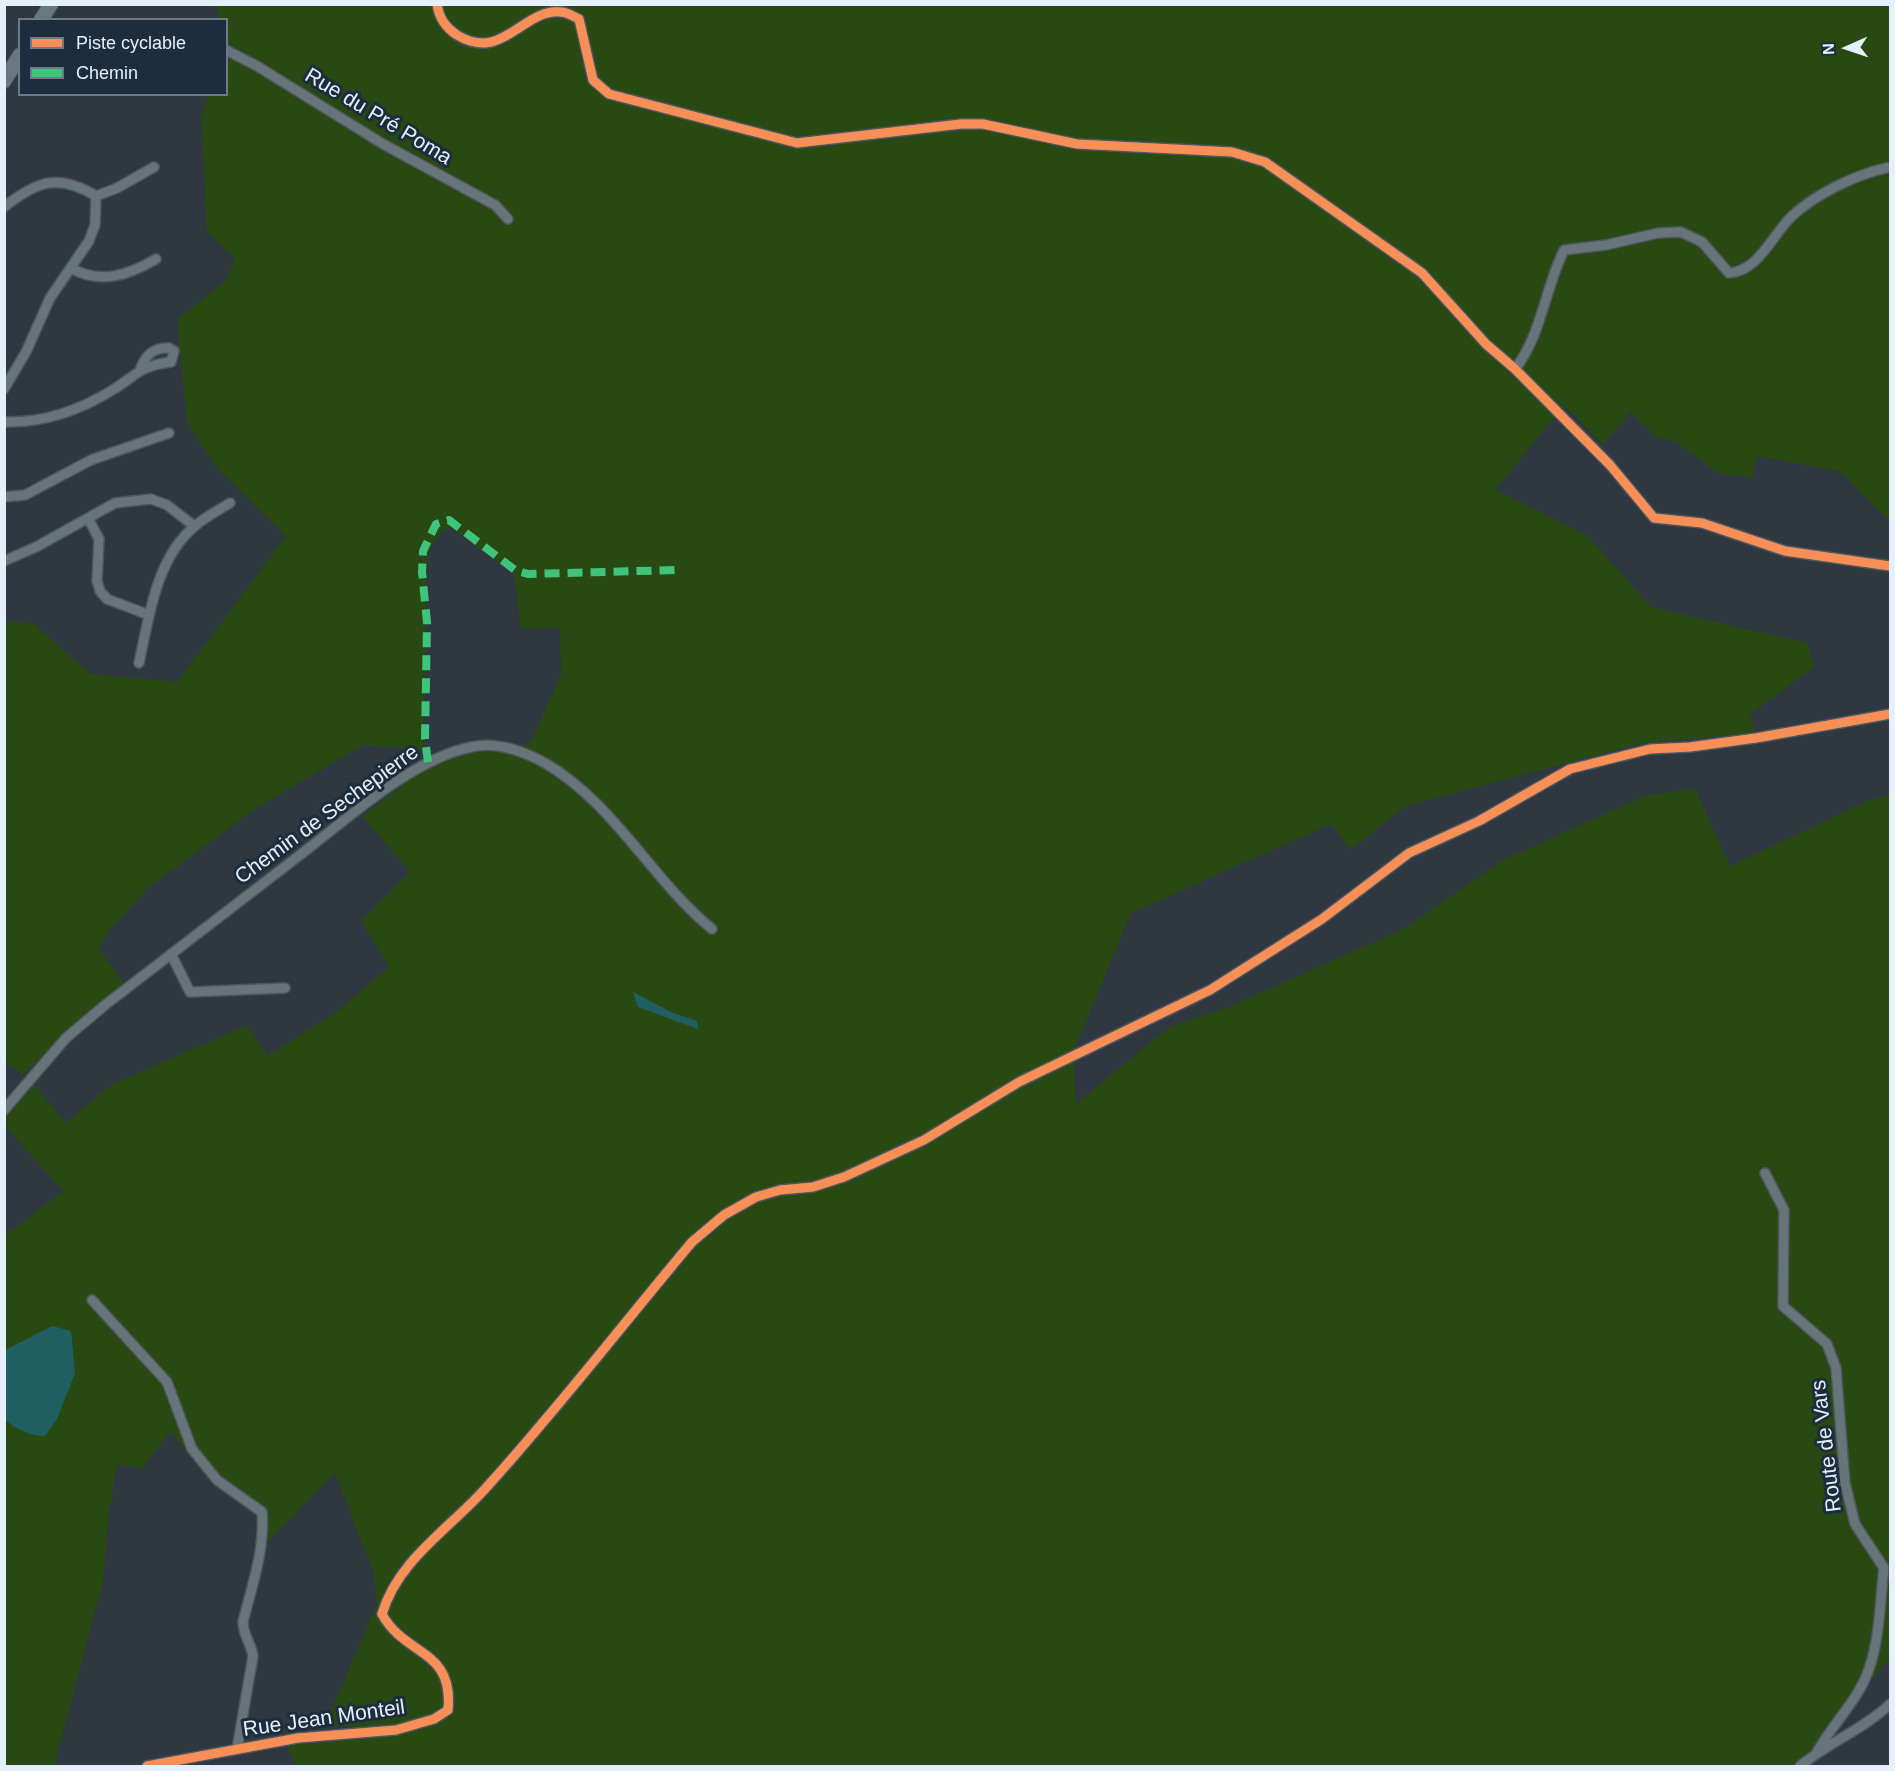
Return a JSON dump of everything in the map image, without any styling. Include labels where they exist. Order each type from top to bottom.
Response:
[{"type":"street","points":[[42,18],[51,4]]},
{"type":"street","points":[[437,4],[438,13],[447,28],[468,42],[496,42],[544,15],[561,12],[579,19],[593,80],[609,94],[797,143],[961,124],[983,124],[1077,144],[1232,152],[1265,162],[1422,273],[1486,344],[1515,369],[1610,465],[1654,518],[1702,524],[1785,551],[1890,566]]},
{"type":"street","name":"Rue du Pré Poma","points":[[228,51],[257,66],[383,144],[495,205],[508,219]]},
{"type":"street","points":[[4,81],[18,60]]},
{"type":"street","points":[[4,207],[24,191],[53,182],[71,185],[96,196],[117,188],[154,167]]},
{"type":"street","points":[[1515,369],[1537,327],[1552,273],[1564,250],[1658,233],[1681,232],[1702,242],[1729,273],[1742,272],[1755,261],[1792,216],[1826,193],[1871,171],[1890,167]]},
{"type":"street","points":[[4,389],[26,352],[44,308],[89,241],[95,225],[96,196]]},
{"type":"street","points":[[71,268],[97,277],[120,277],[156,259]]},
{"type":"street","points":[[4,422],[54,417],[83,406],[115,389],[141,368]]},
{"type":"street","points":[[4,496],[25,495],[92,460],[169,433]]},
{"type":"street","points":[[4,561],[115,503],[151,499],[166,505],[194,526]]},
{"type":"street","points":[[139,663],[161,575],[180,541],[194,526],[230,503]]},
{"type":"street","points":[[88,518],[99,538],[97,581],[100,591],[107,598],[150,615]]},
{"type":"street","name":"Rue Jean Monteil","points":[[147,1767],[298,1738],[396,1730],[434,1719],[448,1710],[448,1683],[442,1668],[389,1626],[382,1614],[387,1597],[397,1580],[441,1530],[484,1491],[692,1242],[724,1215],[756,1197],[780,1190],[813,1187],[844,1177],[924,1140],[1019,1082],[1210,990],[1322,919],[1408,853],[1479,821],[1570,769],[1650,749],[1690,747],[1756,738],[1890,714]]},
{"type":"street","name":"Chemin de Sechepierre","points":[[4,1110],[66,1038],[171,954],[383,793],[428,762],[474,746],[501,746],[522,752],[545,764],[587,792],[690,911],[712,929]]},
{"type":"street","points":[[171,954],[190,992],[285,988]]},
{"type":"street","name":"Route de Vars","points":[[1765,1173],[1784,1210],[1783,1306],[1827,1344],[1836,1368],[1845,1483],[1855,1524],[1884,1568],[1869,1669],[1850,1707],[1827,1734],[1817,1752]]},
{"type":"street","points":[[92,1300],[167,1382],[192,1449],[217,1480],[262,1512],[264,1534],[260,1559],[243,1622],[243,1631],[252,1646],[253,1656],[237,1749]]},
{"type":"street","points":[[1800,1767],[1817,1752],[1878,1716],[1890,1704]]},
{"type":"green space","points":[[216,5],[1890,5],[1890,522],[1840,471],[1757,456],[1752,478],[1718,473],[1676,442],[1655,436],[1630,412],[1603,445],[1564,405],[1495,490],[1588,536],[1651,607],[1807,643],[1814,667],[1750,714],[1755,733],[1642,743],[1405,806],[1351,850],[1331,824],[1131,913],[1073,1052],[1076,1104],[1168,1028],[1233,1005],[1403,929],[1503,860],[1647,795],[1695,789],[1730,866],[1867,801],[1890,794],[1890,1658],[1803,1760],[1793,1766],[296,1766],[286,1745],[366,1739],[364,1727],[325,1726],[377,1604],[374,1574],[335,1473],[260,1550],[256,1512],[230,1495],[209,1477],[171,1431],[141,1469],[117,1464],[109,1512],[103,1581],[54,1766],[5,1766],[5,1236],[63,1191],[5,1126],[4,1116],[35,1085],[66,1123],[111,1085],[247,1025],[268,1056],[339,1010],[389,967],[361,921],[410,872],[362,816],[414,777],[449,759],[489,752],[513,753],[531,741],[561,675],[560,628],[521,629],[514,574],[452,528],[443,530],[430,548],[427,560],[423,750],[363,745],[255,809],[148,888],[108,932],[99,949],[124,984],[23,1074],[5,1062],[5,621],[34,624],[90,674],[177,682],[286,536],[217,468],[187,423],[177,320],[226,280],[235,258],[207,232],[201,114],[209,96],[228,96],[228,18],[219,18]]},
{"type":"shaded area","points":[[633,992],[673,1013],[697,1021],[698,1029],[638,1007]]},
{"type":"shaded area","points":[[52,1326],[71,1331],[75,1373],[57,1419],[45,1436],[40,1436],[18,1429],[5,1419],[5,1350]]},
{"type":"marked path","points":[[428,762],[425,739],[427,622],[422,572],[423,551],[436,524],[449,520],[515,570],[528,574],[675,570]]},
{"type":"cycle path","points":[[437,4],[439,14],[449,29],[473,42],[487,43],[500,39],[548,13],[568,14],[579,19],[593,80],[609,94],[797,143],[961,124],[983,124],[1077,144],[1232,152],[1265,162],[1422,273],[1486,344],[1515,369],[1610,465],[1654,518],[1702,523],[1785,551],[1890,566]]},
{"type":"cycle path","points":[[147,1766],[298,1738],[396,1730],[434,1719],[448,1710],[448,1690],[436,1664],[392,1628],[382,1614],[400,1577],[426,1546],[471,1504],[512,1459],[692,1242],[724,1215],[756,1197],[780,1190],[813,1187],[844,1177],[924,1140],[1019,1082],[1210,990],[1322,919],[1409,853],[1479,821],[1570,769],[1650,749],[1690,747],[1756,738],[1890,714]]}]
